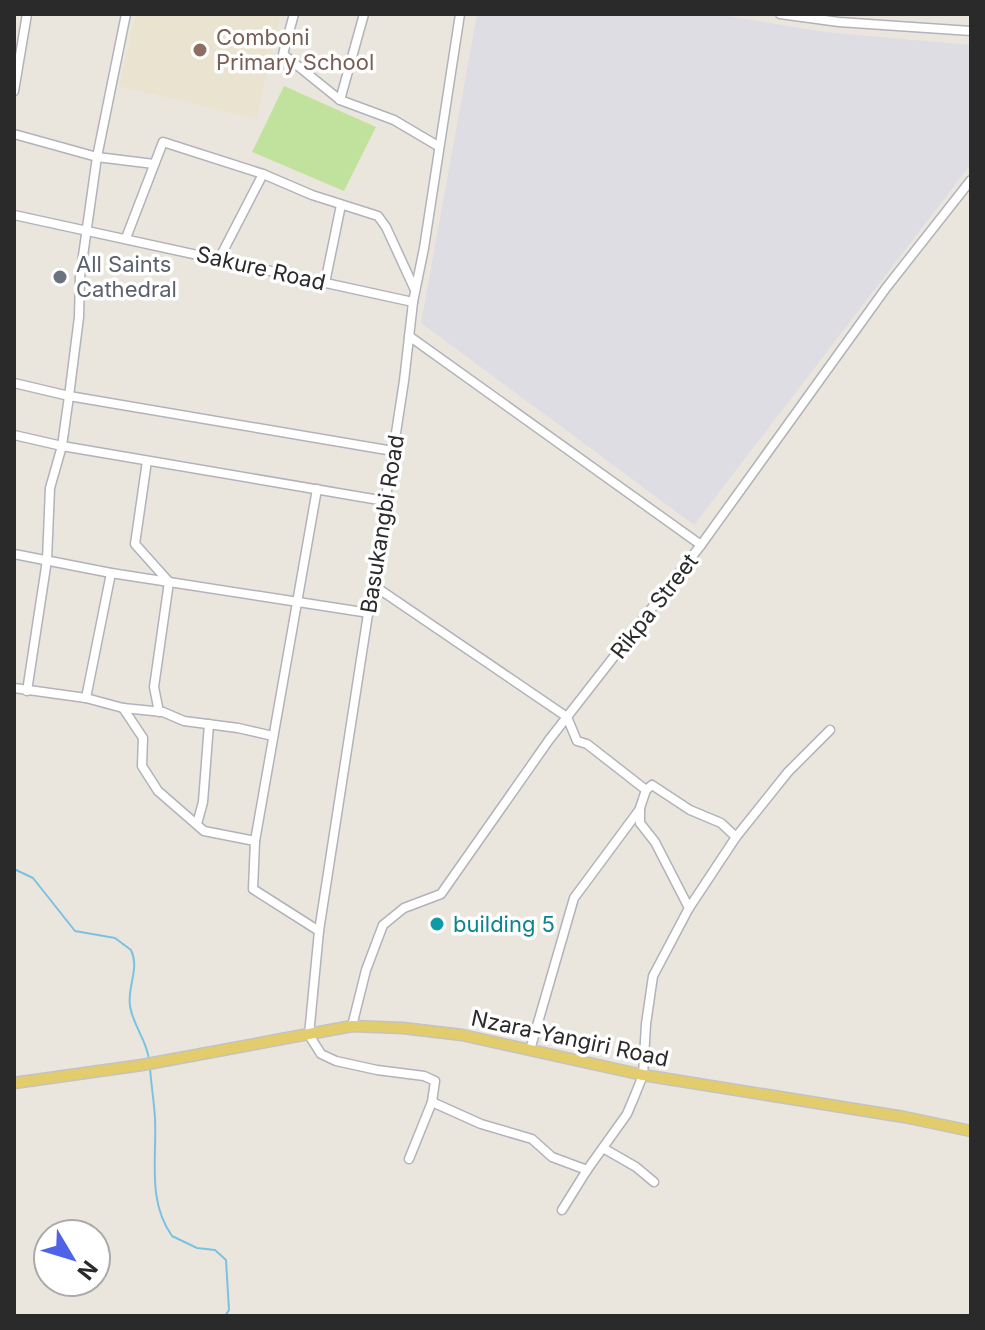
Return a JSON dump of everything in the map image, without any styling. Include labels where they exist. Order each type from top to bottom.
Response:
[{"type":"main road","name":"Nzara-Yangiri Road","points":[[14,1083],[142,1065],[352,1026],[403,1028],[462,1035],[643,1075],[904,1117],[971,1131]]},
{"type":"street","points":[[14,91],[27,14]]},
{"type":"street","points":[[27,691],[47,560],[50,488],[62,446],[97,157],[126,14]]},
{"type":"street","points":[[294,14],[283,54],[340,100],[394,120],[438,146]]},
{"type":"street","points":[[340,100],[364,14]]},
{"type":"street","name":"Basukangbi Road","points":[[309,1035],[319,931],[369,613],[413,302],[460,14]]},
{"type":"street","points":[[780,14],[971,31]]},
{"type":"street","points":[[14,134],[97,157],[154,164]]},
{"type":"street","points":[[126,238],[163,142],[378,216],[415,291]]},
{"type":"street","points":[[219,259],[263,174]]},
{"type":"street","name":"Rikpa Street","points":[[352,1026],[366,970],[383,925],[404,908],[441,894],[567,717],[701,545],[886,288],[971,180]]},
{"type":"street","points":[[325,283],[341,205]]},
{"type":"street","name":"Sakure Road","points":[[14,215],[413,302]]},
{"type":"street","points":[[409,336],[701,545]]},
{"type":"street","points":[[14,383],[69,396],[393,451]]},
{"type":"street","points":[[14,435],[62,446],[385,501]]},
{"type":"street","points":[[147,461],[135,544],[169,582],[154,687],[159,712]]},
{"type":"street","points":[[317,489],[255,841],[253,889],[319,931]]},
{"type":"street","points":[[14,554],[111,573],[369,613]]},
{"type":"street","points":[[86,698],[111,573]]},
{"type":"street","points":[[373,585],[567,717],[577,741],[587,744],[646,790]]},
{"type":"street","points":[[14,688],[86,698],[123,708],[159,712],[184,721],[273,736]]},
{"type":"street","points":[[123,708],[143,738],[142,766],[150,782],[209,833],[255,841]]},
{"type":"street","points":[[197,824],[203,802],[209,724]]},
{"type":"street","points":[[562,1210],[627,1114],[643,1075],[653,976],[689,908],[736,837],[788,772],[830,730]]},
{"type":"street","points":[[530,1050],[574,898],[640,808],[646,790],[652,785],[690,810],[721,823],[736,837]]},
{"type":"street","points":[[640,808],[640,823],[655,842],[689,908]]},
{"type":"street","points":[[309,1035],[321,1054],[336,1061],[433,1078],[436,1085],[432,1102],[409,1159]]},
{"type":"street","points":[[432,1102],[481,1124],[532,1139],[552,1157],[587,1170]]},
{"type":"street","points":[[603,1148],[636,1167],[654,1182]]},
{"type":"shaded area","name":"Comboni Primary School","points":[[136,14],[281,14],[256,119],[119,86]]},
{"type":"shaded area","points":[[477,14],[717,14],[825,32],[971,45],[971,164],[694,525],[421,323]]},
{"type":"green space","points":[[284,86],[376,127],[344,191],[252,152]]},
{"type":"waterway","points":[[14,869],[33,878],[75,931],[115,938],[131,950],[134,971],[130,1006],[149,1060]]},
{"type":"waterway","points":[[150,1067],[159,1208],[172,1236],[197,1248],[215,1250],[226,1260],[229,1310],[225,1316]]},
{"type":"place","name":"Comboni Primary School","points":[[200,50]]},
{"type":"place","name":"All Saints Cathedral","points":[[60,277]]},
{"type":"place","name":"building 5","points":[[437,924]]}]
